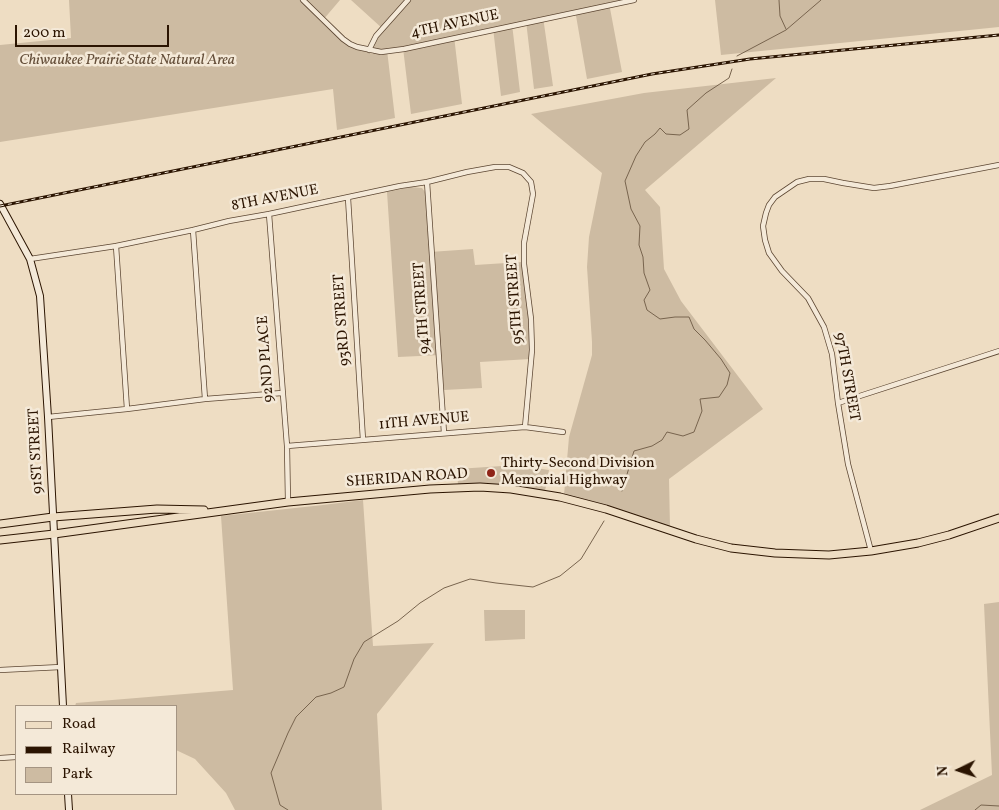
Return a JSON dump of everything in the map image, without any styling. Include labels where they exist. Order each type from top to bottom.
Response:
[{"type":"main road","name":"SHERIDAN ROAD","points":[[0,540],[288,502],[430,489],[480,487],[511,489],[560,497],[606,509],[696,539],[731,548],[775,553],[829,555],[871,551],[918,543],[999,518]]},
{"type":"main road","name":"SHERIDAN ROAD","points":[[0,524],[53,517],[157,509],[226,510]]},
{"type":"street","points":[[303,0],[343,39],[350,44],[369,50],[376,36],[408,0]]},
{"type":"street","name":"4TH AVENUE","points":[[369,50],[388,52],[404,49],[634,0]]},
{"type":"street","name":"97TH STREET","points":[[871,551],[848,464],[832,354],[824,327],[808,298],[782,271],[769,253],[765,240],[764,226],[766,214],[769,205],[775,197],[797,182],[809,179],[824,179],[874,188],[999,165]]},
{"type":"street","name":"8TH AVENUE","points":[[30,259],[116,246],[193,230],[229,220],[269,214],[427,182],[495,166],[509,167],[523,173]]},
{"type":"street","name":"95TH STREET","points":[[523,173],[531,182],[533,194],[524,243],[524,264],[531,319],[532,350],[525,427]]},
{"type":"street","name":"94TH STREET","points":[[427,182],[444,433]]},
{"type":"street","name":"93RD STREET","points":[[348,198],[363,440]]},
{"type":"street","name":"91ST STREET","points":[[0,204],[30,259],[40,296],[63,705]]},
{"type":"street","name":"92ND PLACE","points":[[269,214],[287,446],[288,502]]},
{"type":"street","points":[[193,230],[204,399]]},
{"type":"street","points":[[116,246],[127,409]]},
{"type":"street","points":[[838,403],[999,351]]},
{"type":"street","points":[[48,417],[204,399],[282,393]]},
{"type":"street","name":"11TH AVENUE","points":[[287,446],[525,427],[563,432]]},
{"type":"street","points":[[0,670],[61,667]]},
{"type":"street","points":[[0,758],[15,757]]},
{"type":"street","points":[[68,795],[69,810]]},
{"type":"green space","name":"Chiwaukee Prairie State Natural Area","points":[[69,0],[340,0],[323,20],[357,49],[373,54],[375,41],[383,29],[351,0],[622,0],[609,3],[622,72],[587,79],[575,10],[543,17],[553,86],[534,89],[526,21],[512,24],[520,92],[501,96],[493,28],[454,36],[462,104],[411,114],[403,48],[387,50],[395,118],[337,130],[333,89],[0,142],[0,45],[71,38]]},
{"type":"green space","points":[[715,0],[999,0],[999,27],[721,55]]},
{"type":"green space","points":[[776,78],[645,190],[660,207],[664,269],[681,301],[763,409],[669,479],[670,528],[599,503],[564,495],[569,437],[592,355],[587,267],[589,237],[602,173],[531,114],[644,93]]},
{"type":"green space","points":[[411,187],[422,188],[425,192],[430,252],[473,249],[475,265],[522,262],[530,327],[530,359],[480,362],[482,388],[444,390],[441,355],[398,357],[387,192]]},
{"type":"green space","points":[[517,465],[549,470],[545,491],[458,485],[457,469]]},
{"type":"green space","points":[[363,500],[373,646],[434,643],[377,714],[382,810],[235,810],[226,793],[195,759],[178,751],[178,705],[75,705],[76,703],[233,690],[221,516]]},
{"type":"green space","points":[[999,602],[999,810],[920,810],[992,775],[984,604]]},
{"type":"green space","points":[[484,610],[525,610],[525,639],[485,641]]},
{"type":"waterway","points":[[779,0],[780,16],[786,29]]},
{"type":"waterway","points":[[737,56],[786,30],[821,0]]},
{"type":"waterway","points":[[622,491],[634,451],[652,446],[662,440],[667,432],[683,436],[694,432],[702,411],[700,399],[719,397],[727,385],[730,373],[721,359],[694,329],[689,317],[660,319],[647,310],[644,300],[650,290],[644,273],[643,257],[639,245],[640,226],[631,209],[625,181],[636,156],[645,142],[660,128],[666,134],[680,135],[689,129],[687,110],[706,93],[729,78],[732,69]]},
{"type":"waterway","points":[[288,810],[280,805],[271,773],[288,733],[296,717],[316,697],[344,687],[354,659],[364,642],[398,621],[420,603],[444,588],[470,579],[533,587],[560,576],[581,559],[604,521]]},
{"type":"waterway","points":[[975,810],[981,805],[999,806]]},
{"type":"railway","points":[[0,206],[652,74],[750,59],[999,35]]},
{"type":"place","name":"Thirty-Second Division Memorial Highway","points":[[491,473]]}]
